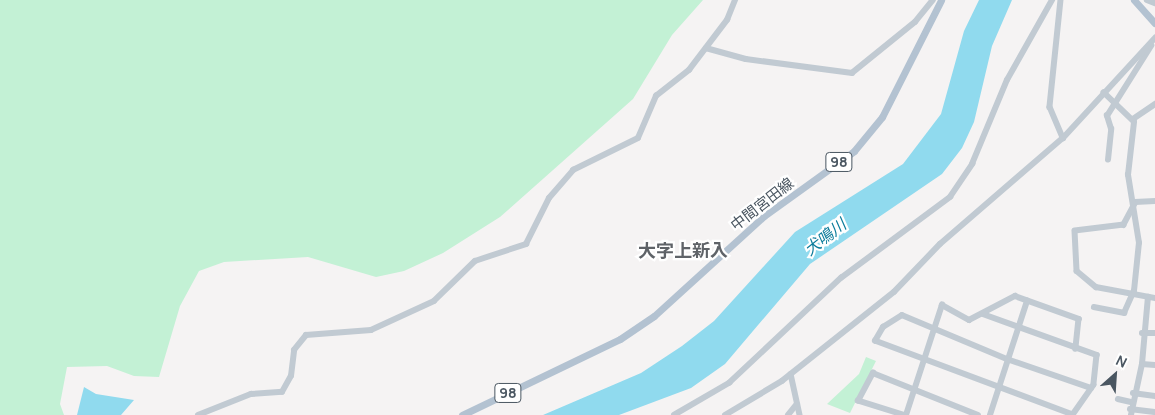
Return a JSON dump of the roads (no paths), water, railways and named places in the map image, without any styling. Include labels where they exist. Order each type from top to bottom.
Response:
[{"type":"main road","name":"中間宮田線","points":[[462,415],[620,339],[654,316],[764,216],[854,151],[882,117],[941,0]]},
{"type":"main road","points":[[1134,0],[1155,23]]},
{"type":"street","points":[[198,415],[251,394],[282,392],[291,376],[294,350],[306,335],[372,330],[434,301],[475,261],[526,244],[549,198],[565,178],[634,142],[656,96],[689,70],[728,20],[735,0]]},
{"type":"street","points":[[706,48],[746,59],[852,73],[916,22],[933,0]]},
{"type":"street","points":[[674,415],[729,383],[841,278],[950,198],[972,164],[1007,80],[1052,0]]},
{"type":"street","points":[[1061,0],[1050,106],[1063,138]]},
{"type":"street","points":[[1147,0],[1155,3]]},
{"type":"street","points":[[725,415],[792,374],[894,292],[940,244],[1063,138],[1153,40]]},
{"type":"street","points":[[1108,160],[1111,129],[1107,116],[1153,40]]},
{"type":"street","points":[[1104,93],[1133,118]]},
{"type":"street","points":[[1133,118],[1155,104]]},
{"type":"street","points":[[1094,307],[1124,313],[1134,291],[1139,243],[1135,203],[1128,176],[1133,118]]},
{"type":"street","points":[[1135,203],[1155,201]]},
{"type":"street","points":[[1135,203],[1124,225],[1075,231],[1079,276],[1096,287],[1134,291],[1152,298],[1142,333],[1142,364],[1131,402],[1131,412],[1155,412]]},
{"type":"street","points":[[978,415],[916,386],[873,373],[858,401],[905,415],[916,386],[942,305],[969,320],[983,314],[1010,297],[1027,300],[1079,319],[1076,349]]},
{"type":"street","points":[[990,415],[1027,300]]},
{"type":"street","points":[[983,314],[1017,330],[1097,356],[1091,388],[1074,415],[998,390],[926,356],[875,341],[883,327],[902,315],[935,326],[1007,360],[1091,388]]},
{"type":"street","points":[[1142,333],[1155,332]]},
{"type":"street","points":[[1142,364],[1155,365]]},
{"type":"street","points":[[792,374],[800,415]]},
{"type":"street","points":[[1134,393],[1155,396]]},
{"type":"street","points":[[1118,399],[1131,402]]},
{"type":"street","points":[[788,415],[797,404]]},
{"type":"water","name":"犬鳴川","points":[[979,0],[1012,0],[992,46],[974,122],[962,148],[942,174],[810,264],[725,364],[691,388],[619,415],[543,415],[641,373],[682,346],[714,321],[795,232],[903,164],[941,114],[964,31]]},
{"type":"water","points":[[84,387],[96,394],[134,400],[121,415],[77,415]]},
{"type":"district","name":"大字上新入","points":[[683,250]]}]
